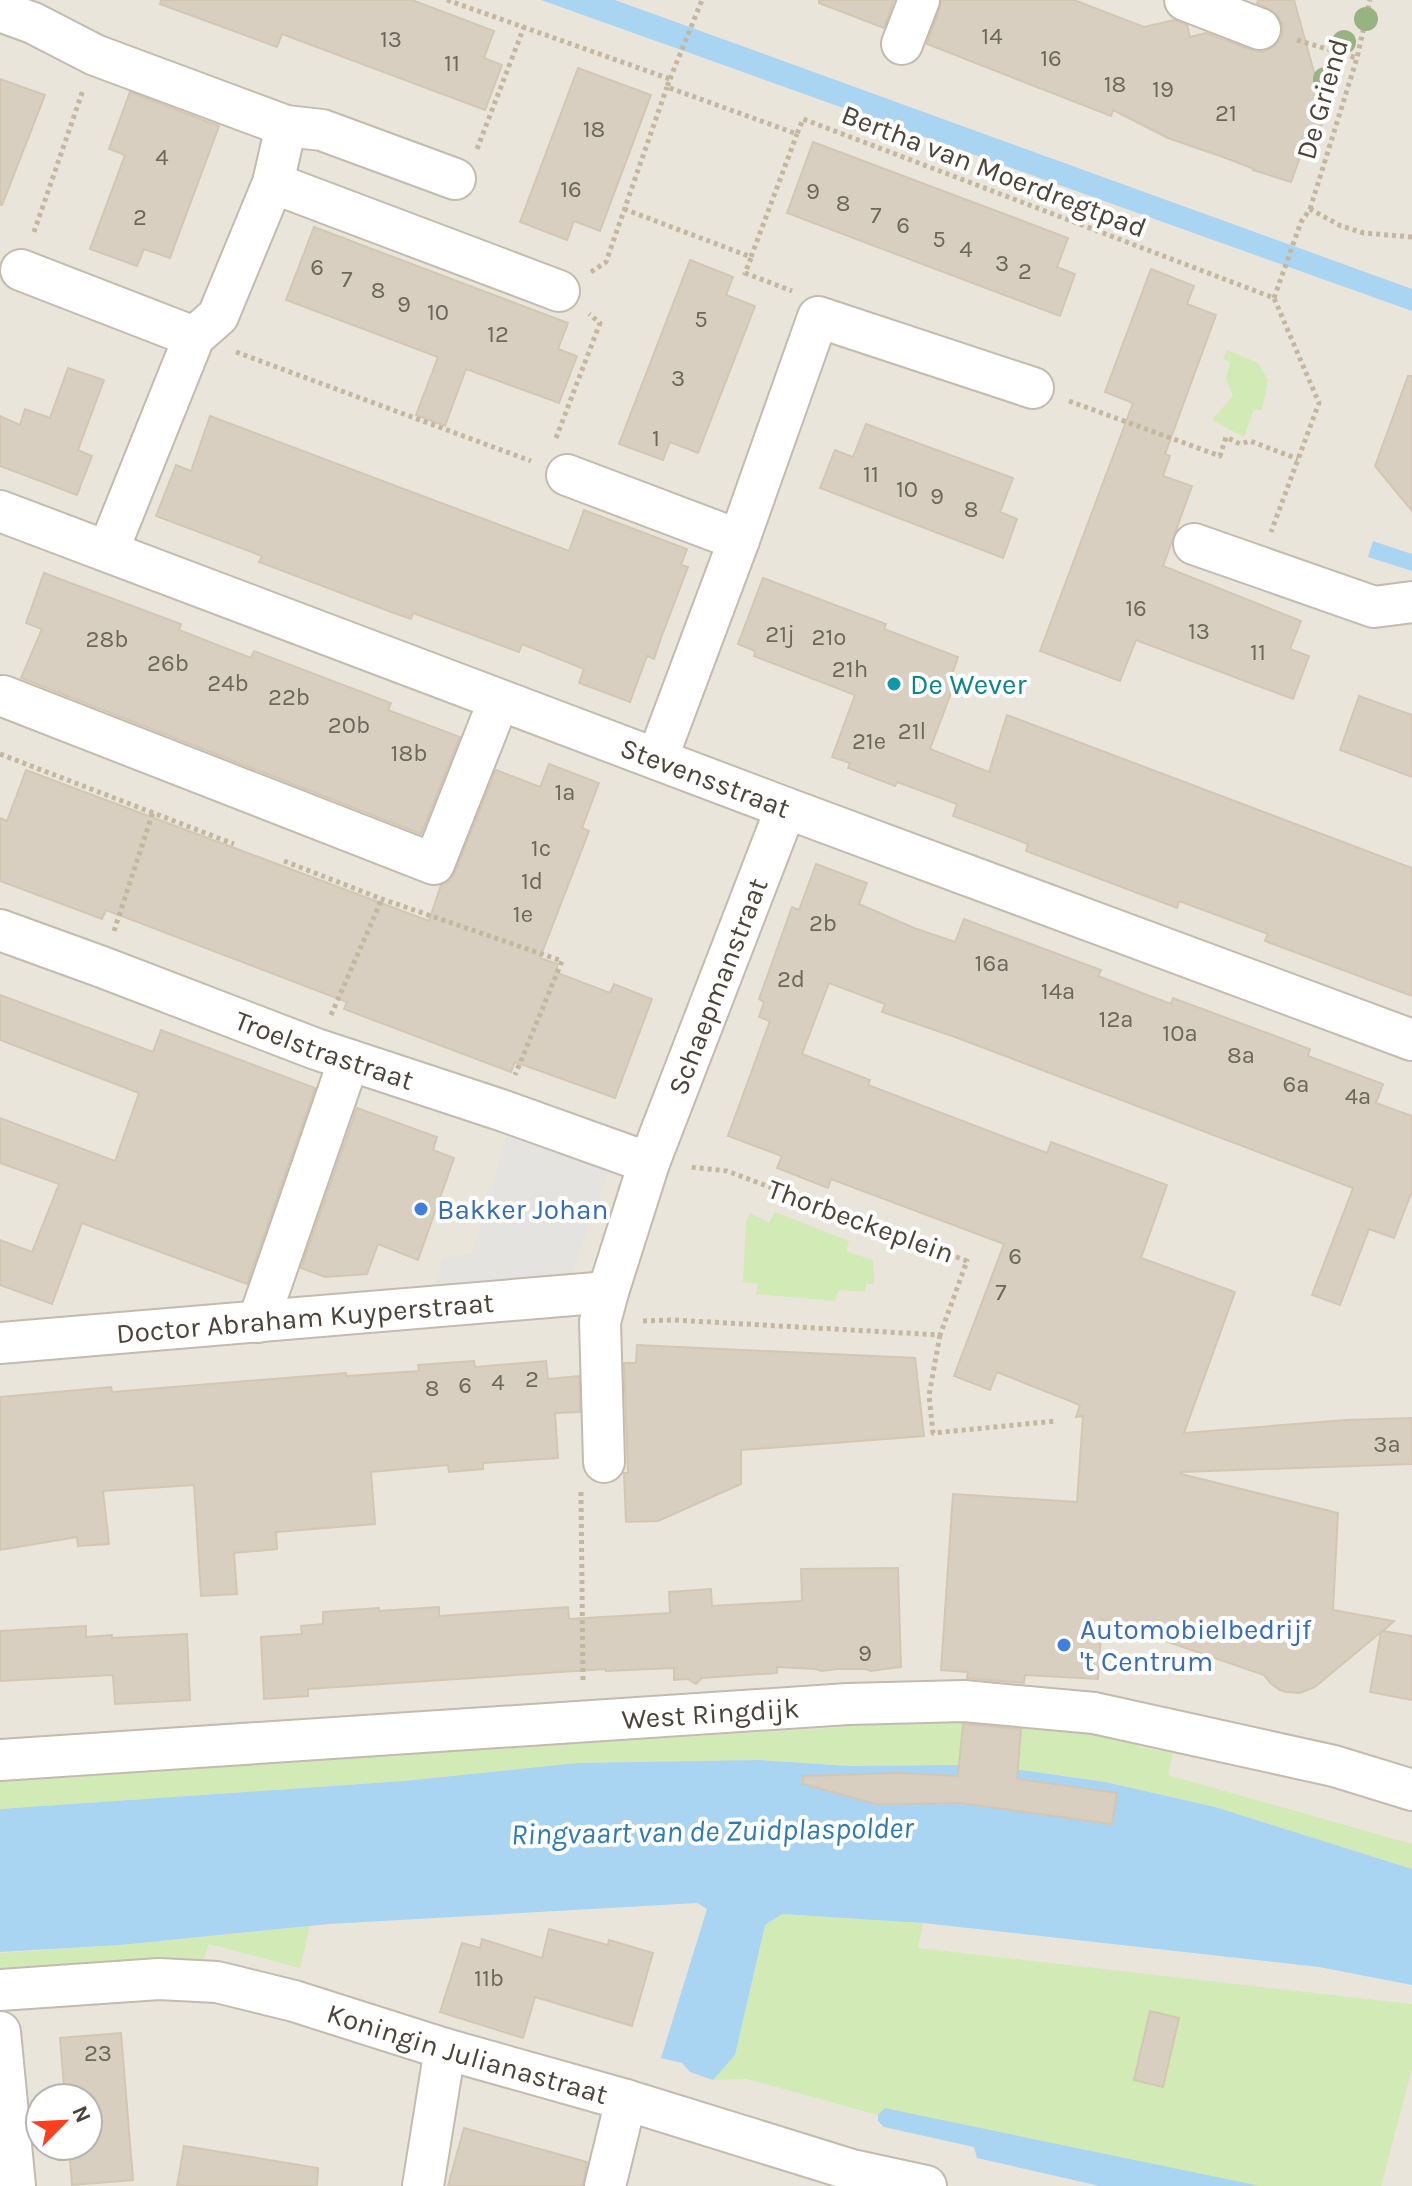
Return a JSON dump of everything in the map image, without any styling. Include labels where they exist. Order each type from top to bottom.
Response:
[{"type":"street","points":[[902,44],[919,0]]},
{"type":"street","points":[[1185,0],[1260,29]]},
{"type":"street","points":[[0,11],[33,23],[95,55],[286,126],[322,130],[455,179]]},
{"type":"street","points":[[108,551],[194,337],[218,316],[273,183],[286,126]]},
{"type":"street","points":[[273,183],[559,291]]},
{"type":"street","points":[[21,270],[194,337]]},
{"type":"street","points":[[657,759],[818,317],[1033,388]]},
{"type":"street","points":[[556,471],[739,540]]},
{"type":"street","name":"Stevensstraat","points":[[0,511],[1412,1040]]},
{"type":"street","points":[[1194,544],[1374,607],[1412,602]]},
{"type":"street","points":[[3,696],[434,864],[499,700]]},
{"type":"street","name":"Schaepmanstraat","points":[[649,1163],[786,808]]},
{"type":"street","name":"Troelstrastraat","points":[[0,930],[333,1054],[649,1163]]},
{"type":"street","points":[[258,1322],[333,1054]]},
{"type":"street","points":[[604,1462],[604,1307],[649,1163]]},
{"type":"street","name":"Doctor Abraham Kuyperstraat","points":[[0,1343],[403,1309],[604,1307]]},
{"type":"street","name":"West Ringdijk","points":[[0,1760],[848,1704],[949,1701],[1094,1713],[1334,1766],[1412,1790]]},
{"type":"street","name":"Koningin Julianastraat","points":[[0,1990],[159,1979],[217,1982],[294,2001],[445,2049],[626,2100],[850,2178],[926,2186]]},
{"type":"street","points":[[0,2032],[15,2186]]},
{"type":"street","points":[[423,2186],[445,2049]]},
{"type":"street","points":[[605,2186],[626,2100]]},
{"type":"path","points":[[447,0],[670,79]]},
{"type":"path","points":[[194,337],[556,471],[600,323],[559,291],[606,262],[667,87],[702,0]]},
{"type":"path","name":"De Griend","points":[[1274,298],[1301,222],[1310,209],[1357,58],[1370,0]]},
{"type":"path","points":[[455,179],[469,170],[524,27]]},
{"type":"path","points":[[1260,29],[1357,58]]},
{"type":"path","points":[[21,270],[95,55]]},
{"type":"path","name":"Bertha van Moerdregtpad","points":[[667,87],[797,134],[803,119],[1274,298]]},
{"type":"path","points":[[797,134],[745,273],[812,299],[818,317]]},
{"type":"path","points":[[624,209],[751,257]]},
{"type":"path","points":[[1310,209],[1341,226],[1364,233],[1412,237]]},
{"type":"path","points":[[1259,567],[1319,403],[1274,298]]},
{"type":"path","points":[[1033,388],[1220,456],[1226,437],[1240,444],[1250,441],[1298,459]]},
{"type":"path","points":[[0,754],[234,844]]},
{"type":"path","points":[[102,967],[153,812]]},
{"type":"path","points":[[284,861],[382,899],[562,961],[501,1110]]},
{"type":"path","points":[[333,1054],[382,899]]},
{"type":"path","name":"Thorbeckeplein","points":[[649,1163],[727,1171],[967,1261],[940,1335]]},
{"type":"path","points":[[604,1307],[674,1320],[940,1335],[929,1395],[933,1433],[1056,1421]]},
{"type":"path","points":[[583,1722],[581,1463],[604,1462]]},
{"type":"shaded area","points":[[0,0],[1412,0],[1412,2186],[0,2186]]},
{"type":"shaded area","points":[[508,1131],[609,1169],[573,1273],[434,1285],[443,1258],[472,1254]]},
{"type":"green space","points":[[1227,350],[1258,363],[1268,380],[1262,410],[1254,409],[1244,437],[1212,420],[1233,396],[1226,379],[1230,362],[1223,359]]},
{"type":"green space","points":[[775,1212],[849,1241],[846,1251],[873,1260],[874,1284],[866,1284],[865,1292],[839,1290],[835,1301],[756,1294],[758,1284],[743,1282],[746,1222],[750,1213],[769,1223]]},
{"type":"green space","points":[[846,1716],[1016,1722],[1127,1737],[1140,1747],[1173,1753],[1168,1775],[1412,1844],[1412,1869],[1215,1807],[1105,1782],[1008,1768],[849,1766],[760,1760],[577,1763],[404,1781],[0,1809],[0,1772],[570,1735],[572,1744],[845,1727]]},
{"type":"green space","points":[[782,1914],[923,1923],[918,1948],[1412,2004],[1412,2069],[1381,2186],[1203,2186],[878,2115],[747,2079],[713,2080],[735,2055],[765,1924]]},
{"type":"green space","points":[[310,1926],[300,1968],[209,1944],[203,1961],[0,1976],[0,1953],[121,1945]]},
{"type":"water","points":[[541,0],[615,0],[1412,289],[1412,311]]},
{"type":"water","points":[[1373,541],[1412,554],[1412,571],[1368,557]]},
{"type":"water","name":"Ringvaart van de Zuidplaspolder","points":[[760,1760],[849,1766],[970,1765],[1105,1782],[1215,1807],[1412,1869],[1412,1985],[1319,1967],[923,1923],[782,1914],[765,1925],[735,2055],[713,2080],[690,2072],[682,2063],[661,2058],[707,1909],[697,1903],[329,1924],[121,1945],[0,1952],[0,1809],[404,1781],[577,1763]]},
{"type":"water","points":[[885,2108],[1260,2186],[1100,2186],[977,2158],[974,2147],[884,2127],[878,2121],[878,2115]]},
{"type":"building","points":[[161,0],[412,0],[494,31],[484,58],[502,65],[485,110],[282,34],[277,47],[160,4]]},
{"type":"building","points":[[819,0],[894,0],[884,28],[819,3]]},
{"type":"building","points":[[941,0],[1074,0],[1144,27],[1174,20],[1187,25],[1190,37],[1206,33],[1263,52],[1275,46],[1282,37],[1283,26],[1277,14],[1257,3],[1258,0],[1294,0],[1322,101],[1330,103],[1311,152],[1303,149],[1291,182],[1168,138],[1113,110],[1111,116],[927,44]]},
{"type":"building","points":[[578,68],[651,95],[600,231],[574,221],[567,240],[520,222]]},
{"type":"building","points":[[0,79],[45,95],[2,205],[0,205]]},
{"type":"building","points":[[130,92],[219,126],[170,258],[144,249],[137,266],[90,249],[125,155],[109,149]]},
{"type":"building","points":[[813,142],[1068,238],[1057,267],[1075,274],[1060,316],[787,213]]},
{"type":"building","points":[[314,227],[568,323],[558,349],[577,356],[559,403],[466,369],[445,426],[416,415],[438,357],[286,300]]},
{"type":"building","points":[[690,260],[733,277],[726,295],[755,306],[698,453],[670,442],[663,460],[619,444]]},
{"type":"building","points":[[1151,269],[1194,286],[1187,304],[1216,315],[1165,454],[1170,456],[1163,476],[1192,486],[1163,566],[1301,621],[1290,649],[1309,656],[1293,699],[1136,640],[1120,681],[1040,651],[1133,403],[1105,392]]},
{"type":"building","points":[[68,368],[104,380],[78,450],[92,456],[77,495],[0,466],[0,416],[20,425],[25,409],[50,418]]},
{"type":"building","points":[[1408,376],[1412,376],[1412,511],[1375,466]]},
{"type":"building","points":[[210,416],[569,551],[584,510],[687,549],[681,565],[688,567],[654,659],[647,656],[630,702],[579,683],[584,669],[522,644],[519,652],[413,613],[411,619],[259,562],[262,556],[156,516],[176,465],[191,471]]},
{"type":"building","points":[[866,424],[1013,478],[1000,512],[1017,519],[1003,558],[820,488],[835,450],[853,457]]},
{"type":"building","points":[[44,573],[181,624],[179,630],[251,658],[254,651],[391,703],[388,710],[460,737],[421,834],[21,678],[42,629],[26,623]]},
{"type":"building","points":[[763,578],[886,624],[884,629],[958,657],[952,675],[957,677],[930,749],[989,772],[1007,715],[1412,868],[1412,996],[1265,941],[1268,934],[1179,901],[1177,908],[1026,851],[1028,844],[953,816],[957,804],[848,768],[850,763],[832,757],[855,695],[754,656],[755,651],[738,644]]},
{"type":"building","points":[[1359,696],[1412,715],[1412,777],[1340,750]]},
{"type":"building","points":[[549,764],[599,783],[582,828],[589,831],[540,958],[558,964],[555,972],[610,993],[614,984],[652,999],[615,1098],[515,1062],[511,1072],[344,1009],[347,1002],[106,910],[102,919],[0,881],[0,818],[7,821],[26,770],[429,921],[441,885],[449,881],[455,872],[496,770],[540,787]]},
{"type":"building","points":[[816,864],[867,883],[859,904],[914,928],[955,942],[964,919],[1101,970],[1098,976],[1171,1004],[1173,998],[1310,1049],[1308,1056],[1383,1084],[1376,1103],[1412,1116],[1412,1191],[1394,1238],[1369,1229],[1340,1305],[1312,1295],[1353,1188],[882,1012],[885,1004],[829,983],[802,1054],[870,1080],[868,1085],[1047,1153],[1051,1142],[1167,1185],[1141,1258],[1235,1292],[1184,1433],[1412,1418],[1412,1464],[1181,1474],[1338,1513],[1333,1610],[1394,1621],[1383,1631],[1412,1636],[1412,1700],[1370,1692],[1381,1632],[1315,1687],[1300,1693],[1280,1690],[1264,1675],[1102,1619],[1098,1679],[1025,1675],[1024,1683],[967,1678],[968,1672],[941,1670],[953,1494],[1077,1502],[1083,1416],[1076,1417],[1080,1405],[997,1372],[990,1390],[954,1376],[1004,1244],[831,1179],[828,1188],[777,1168],[782,1156],[728,1136],[770,1021],[759,1017],[764,1002],[759,999],[792,907],[799,910]]},
{"type":"building","points":[[0,995],[153,1052],[161,1030],[315,1088],[247,1284],[82,1223],[52,1304],[0,1285],[0,1240],[32,1252],[59,1184],[0,1163],[0,1118],[115,1161],[139,1093],[0,1040]]},
{"type":"building","points":[[357,1108],[437,1137],[433,1150],[454,1158],[418,1260],[378,1244],[367,1274],[325,1277],[301,1268]]},
{"type":"building","points":[[637,1345],[915,1358],[924,1436],[741,1450],[741,1484],[658,1521],[626,1522],[624,1473],[628,1473],[624,1363],[636,1363]]},
{"type":"building","points":[[474,1361],[475,1367],[546,1361],[548,1379],[579,1376],[580,1412],[555,1413],[558,1458],[483,1463],[483,1469],[449,1472],[448,1465],[371,1472],[375,1524],[276,1532],[277,1549],[234,1553],[237,1594],[201,1596],[194,1485],[103,1491],[109,1544],[78,1546],[77,1537],[0,1550],[0,1397],[111,1387],[112,1392],[346,1373],[347,1376],[419,1371],[418,1365]]},
{"type":"building","points":[[898,1568],[901,1667],[871,1671],[822,1671],[777,1667],[777,1673],[702,1678],[696,1684],[688,1679],[674,1680],[674,1668],[605,1669],[308,1689],[308,1696],[264,1699],[261,1637],[302,1634],[301,1626],[323,1624],[323,1612],[439,1607],[439,1616],[568,1607],[569,1619],[670,1613],[669,1592],[711,1589],[712,1606],[802,1601],[801,1569]]},
{"type":"building","points":[[86,1626],[86,1637],[187,1634],[190,1700],[115,1704],[113,1675],[0,1681],[0,1631]]},
{"type":"building","points":[[963,1724],[1021,1729],[1017,1779],[1117,1793],[1112,1824],[961,1803],[876,1804],[803,1784],[803,1776],[899,1773],[958,1776]]},
{"type":"building","points":[[549,1929],[608,1945],[609,1940],[653,1953],[632,2026],[535,1997],[523,2038],[440,2012],[462,1943],[480,1948],[482,1939],[542,1958]]},
{"type":"building","points":[[1150,2011],[1179,2018],[1163,2087],[1134,2080]]},
{"type":"building","points":[[121,2033],[133,2180],[72,2185],[70,2162],[104,2162],[104,2082],[64,2082],[60,2038]]},
{"type":"building","points":[[464,2128],[587,2162],[583,2186],[448,2186]]},
{"type":"building","points":[[184,2146],[318,2168],[317,2186],[177,2186]]},
{"type":"place","name":"De Wever","points":[[894,684]]},
{"type":"place","name":"Bakker Johan","points":[[421,1209]]},
{"type":"place","name":"Automobielbedrijf 't Centrum","points":[[1064,1645]]}]
